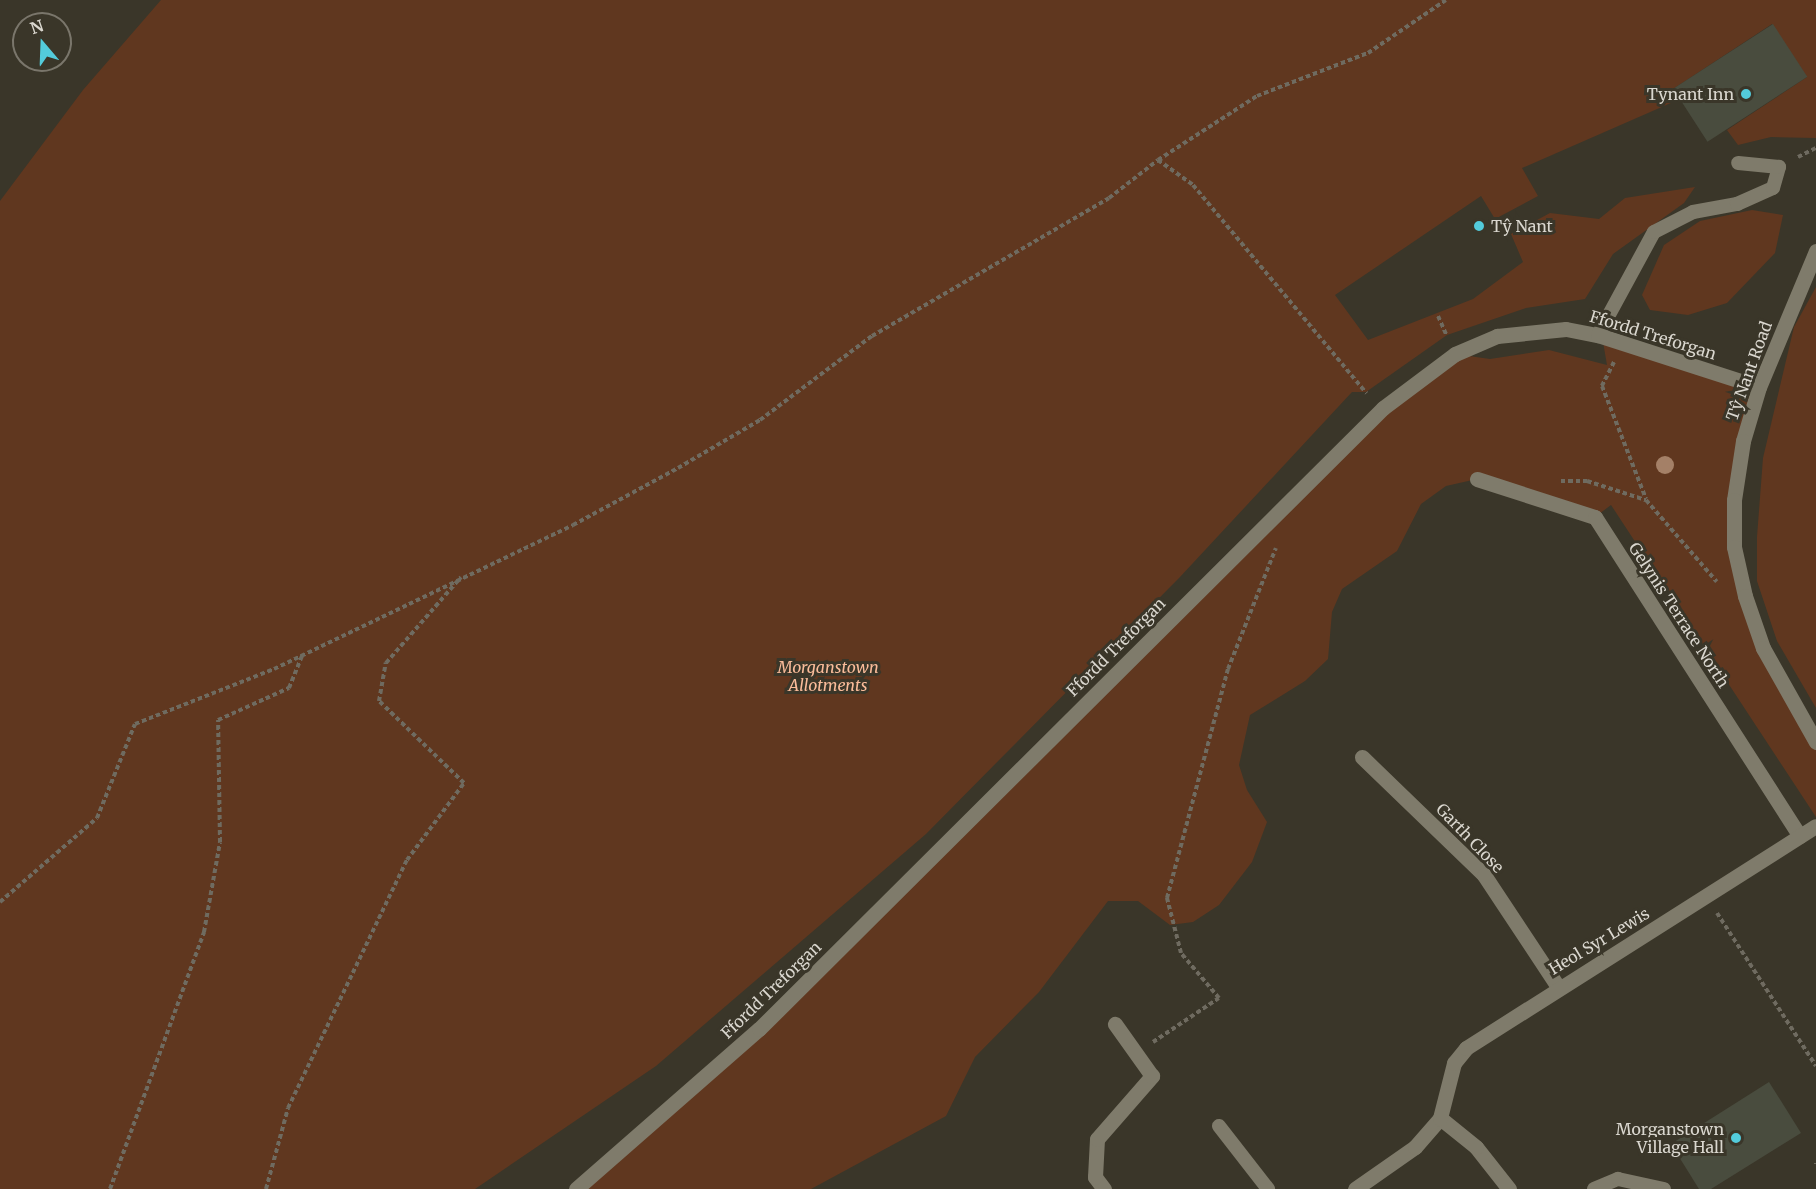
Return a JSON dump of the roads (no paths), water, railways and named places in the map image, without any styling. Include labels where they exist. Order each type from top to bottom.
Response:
[{"type":"street","name":"Tŷ Nant Road","points":[[1816,251],[1759,387],[1743,441],[1734,500],[1734,547],[1745,596],[1763,648],[1816,742]]},
{"type":"street","name":"Ffordd Treforgan","points":[[576,1189],[759,1029],[1383,408],[1455,354],[1497,336],[1566,329],[1598,334],[1759,387]]},
{"type":"street","name":"Gelynis Terrace North","points":[[1477,479],[1595,517],[1800,836]]},
{"type":"street","name":"Garth Close","points":[[1362,756],[1484,876],[1558,987]]},
{"type":"street","name":"Heol Syr Lewis","points":[[1355,1189],[1415,1148],[1440,1118],[1454,1063],[1466,1048],[1558,987],[1708,898],[1816,826]]},
{"type":"street","points":[[1104,1189],[1095,1177],[1097,1139],[1152,1076],[1115,1024]]},
{"type":"street","points":[[1440,1118],[1476,1148],[1509,1189]]},
{"type":"lane","points":[[1598,334],[1653,232],[1694,212],[1737,204],[1773,188],[1779,167],[1738,163]]},
{"type":"lane","points":[[1219,1126],[1268,1189]]},
{"type":"lane","points":[[1594,1189],[1618,1179],[1664,1189]]},
{"type":"place","name":"Tynant Inn","points":[[1746,94]]},
{"type":"place","name":"Tŷ Nant","points":[[1479,226]]},
{"type":"place","name":"Morganstown Village Hall","points":[[1736,1138]]},
{"type":"park label","name":"Morganstown Allotments","points":[[828,676]]}]
